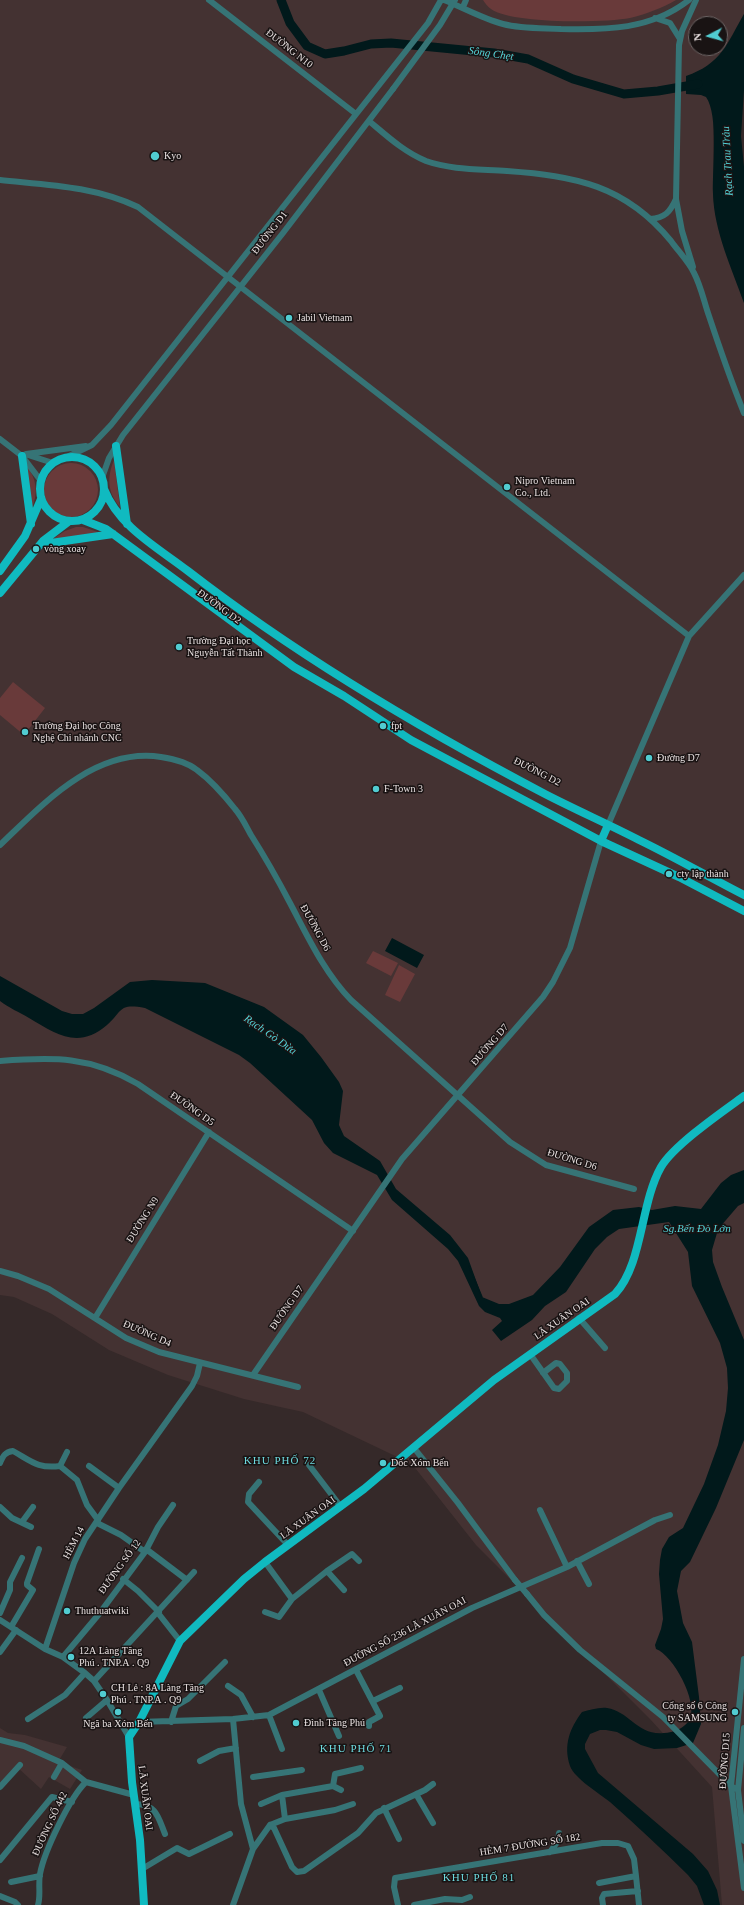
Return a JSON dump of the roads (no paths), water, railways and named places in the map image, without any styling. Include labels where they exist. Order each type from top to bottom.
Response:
[{"type":"main road","points":[[116,446],[127,524]]},
{"type":"main road","points":[[22,454],[31,525]]},
{"type":"main road","points":[[0,570],[9,560],[31,525],[41,499],[41,481],[48,468],[53,463],[67,457],[85,460],[98,470],[102,478],[104,489],[103,499],[98,508],[92,515],[83,520],[68,522],[48,536],[0,593]]},
{"type":"main road","name":"ĐƯỜNG D2","points":[[104,489],[114,509],[127,524],[242,611],[319,664],[476,757],[640,840],[744,895]]},
{"type":"main road","points":[[41,499],[51,514],[68,522]]},
{"type":"main road","name":"ĐƯỜNG D2","points":[[83,520],[113,534],[177,583],[294,667],[344,696],[411,740],[601,840],[679,877],[744,912]]},
{"type":"main road","points":[[42,547],[113,534]]},
{"type":"main road","points":[[0,599],[42,547],[48,536]]},
{"type":"main road","points":[[324,685],[332,672]]},
{"type":"main road","points":[[442,756],[449,742]]},
{"type":"main road","points":[[601,840],[608,825]]},
{"type":"main road","name":"ĐƯỜNG D2","points":[[640,840],[648,840],[744,890]]},
{"type":"main road","name":"ĐƯỜNG D2","points":[[711,894],[714,900],[744,916]]},
{"type":"main road","name":"LÃ XUÂN OAI","points":[[144,1905],[142,1869],[129,1737],[139,1722],[180,1642],[244,1579],[264,1562],[341,1507],[414,1448],[494,1380],[579,1318],[615,1294],[622,1287],[632,1265],[653,1186],[661,1167],[671,1154],[744,1096]]},
{"type":"street","name":"ĐƯỜNG N10","points":[[209,0],[356,114]]},
{"type":"street","name":"ĐƯỜNG D1","points":[[67,457],[92,445],[111,425],[230,277],[428,23],[441,0]]},
{"type":"street","points":[[444,0],[463,7],[494,22],[523,28],[619,28],[655,18],[671,11],[689,0]]},
{"type":"street","name":"ĐƯỜNG D1","points":[[102,478],[116,446],[369,121],[440,25],[455,0]]},
{"type":"street","points":[[463,7],[466,0]]},
{"type":"street","points":[[696,0],[680,39],[676,199],[682,231],[694,273],[728,374],[744,413]]},
{"type":"street","points":[[655,18],[670,24],[680,39]]},
{"type":"street","points":[[369,121],[413,156],[427,161],[451,167],[546,174],[582,181],[619,196],[659,227],[694,273]]},
{"type":"street","points":[[0,180],[82,188],[99,192],[138,207],[230,277],[689,636]]},
{"type":"street","points":[[650,219],[664,216],[671,210],[676,199]]},
{"type":"street","points":[[0,439],[22,454],[53,463]]},
{"type":"street","points":[[22,454],[92,445]]},
{"type":"street","points":[[22,454],[41,481]]},
{"type":"street","points":[[608,825],[689,636],[744,575]]},
{"type":"street","name":"ĐƯỜNG D6","points":[[0,845],[64,787],[90,771],[109,762],[132,756],[152,756],[178,760],[196,769],[217,787],[236,810],[269,864],[324,965],[336,984],[351,1000],[510,1142],[546,1165],[634,1189]]},
{"type":"street","name":"ĐƯỜNG D7","points":[[253,1375],[402,1159],[536,1008],[553,982],[570,948],[601,840]]},
{"type":"street","name":"ĐƯỜNG D5","points":[[0,1061],[52,1058],[101,1066],[138,1084],[353,1231]]},
{"type":"street","name":"ĐƯỜNG N9","points":[[95,1318],[209,1132]]},
{"type":"street","name":"ĐƯỜNG D4","points":[[0,1271],[18,1276],[65,1297],[95,1318],[141,1345],[176,1357],[298,1386]]},
{"type":"street","points":[[579,1318],[605,1348]]},
{"type":"street","points":[[530,1354],[543,1373],[554,1388],[557,1389],[563,1386],[568,1381],[567,1373],[560,1364],[556,1363],[543,1373]]},
{"type":"street","name":"HẺM 14","points":[[45,1649],[74,1563],[85,1539],[119,1488],[192,1386],[197,1376],[200,1363]]},
{"type":"street","points":[[414,1448],[458,1503],[514,1580],[544,1615],[580,1650],[663,1717],[731,1786],[738,1790]]},
{"type":"street","points":[[0,1462],[4,1454],[13,1451],[45,1468],[60,1466],[77,1480],[87,1505],[98,1521],[145,1550],[187,1580]]},
{"type":"street","points":[[60,1466],[67,1452]]},
{"type":"street","points":[[89,1466],[119,1488]]},
{"type":"street","points":[[309,1466],[341,1507]]},
{"type":"street","points":[[259,1482],[249,1494],[248,1502],[288,1545]]},
{"type":"street","name":"ĐƯỜNG SỐ 12","points":[[63,1657],[99,1614],[145,1550],[173,1505]]},
{"type":"street","points":[[0,1507],[12,1518],[31,1527]]},
{"type":"street","points":[[22,1522],[33,1507]]},
{"type":"street","points":[[540,1510],[567,1566]]},
{"type":"street","name":"ĐƯỜNG SỐ 236 LÃ XUÂN OAI","points":[[139,1722],[233,1719],[268,1715],[319,1690],[472,1608],[567,1566],[654,1520],[670,1515]]},
{"type":"street","points":[[0,1652],[32,1590],[27,1586],[27,1583],[39,1549]]},
{"type":"street","points":[[264,1612],[279,1617],[292,1599],[328,1571],[351,1555],[359,1561]]},
{"type":"street","points":[[0,1613],[10,1590],[10,1582],[22,1558]]},
{"type":"street","points":[[577,1561],[589,1584]]},
{"type":"street","points":[[264,1562],[292,1599]]},
{"type":"street","points":[[328,1571],[344,1590]]},
{"type":"street","points":[[94,1680],[194,1572]]},
{"type":"street","points":[[123,1579],[138,1591],[158,1612],[180,1642]]},
{"type":"street","points":[[0,1620],[45,1649],[63,1657],[94,1680],[129,1737]]},
{"type":"street","name":"ĐƯỜNG D15","points":[[744,1659],[731,1786],[744,1888]]},
{"type":"street","points":[[171,1722],[176,1706],[188,1699],[225,1662]]},
{"type":"street","points":[[356,1670],[380,1716],[370,1722],[369,1726]]},
{"type":"street","points":[[28,1719],[65,1695],[85,1673]]},
{"type":"street","points":[[228,1686],[241,1695],[253,1717]]},
{"type":"street","points":[[373,1701],[400,1688]]},
{"type":"street","points":[[319,1690],[339,1736]]},
{"type":"street","points":[[86,1718],[107,1700]]},
{"type":"street","points":[[268,1715],[282,1749]]},
{"type":"street","points":[[233,1719],[241,1804],[253,1849]]},
{"type":"street","name":"ĐƯỜNG D15","points":[[744,1728],[738,1790],[744,1841]]},
{"type":"street","points":[[0,1740],[24,1746],[62,1763],[86,1782],[134,1795]]},
{"type":"street","points":[[200,1761],[219,1751],[236,1748]]},
{"type":"street","points":[[54,1777],[62,1763]]},
{"type":"street","points":[[0,1787],[20,1765]]},
{"type":"street","points":[[334,1786],[335,1774],[361,1768]]},
{"type":"street","points":[[253,1777],[302,1770]]},
{"type":"street","name":"ĐƯỜNG SỐ 442","points":[[38,1905],[40,1897],[40,1876],[45,1856],[77,1791],[86,1782]]},
{"type":"street","points":[[270,1825],[274,1828],[292,1867],[297,1872],[304,1871],[358,1833],[376,1813],[425,1790],[433,1784]]},
{"type":"street","points":[[261,1804],[282,1795],[334,1786],[341,1790]]},
{"type":"street","points":[[416,1794],[433,1823]]},
{"type":"street","points":[[282,1795],[285,1819]]},
{"type":"street","points":[[0,1860],[52,1797],[72,1802]]},
{"type":"street","points":[[136,1804],[144,1804],[155,1811],[165,1834]]},
{"type":"street","points":[[233,1905],[253,1849],[260,1837],[270,1825],[285,1819],[335,1810],[353,1804]]},
{"type":"street","points":[[384,1808],[399,1839]]},
{"type":"street","points":[[142,1869],[177,1848],[189,1854],[230,1834]]},
{"type":"street","points":[[550,1852],[558,1841],[559,1834]]},
{"type":"street","name":"HẺM 7 ĐƯỜNG SỐ 182","points":[[398,1905],[394,1887],[396,1878],[602,1843],[618,1843],[628,1846],[634,1859],[636,1876]]},
{"type":"street","points":[[11,1882],[40,1876]]},
{"type":"street","points":[[599,1882],[636,1876],[639,1905]]},
{"type":"street","points":[[602,1905],[602,1898],[604,1894],[638,1891]]},
{"type":"street","points":[[0,1896],[15,1902],[18,1905]]},
{"type":"street","points":[[414,1905],[470,1897]]},
{"type":"water","name":"Rạch Trau Trảu","points":[[744,14],[744,90],[741,136],[744,167],[744,303],[724,250],[714,208],[714,130],[710,105],[706,97],[701,95],[686,94],[686,76],[698,71],[718,56],[728,56],[728,42]]},
{"type":"water","points":[[392,938],[424,955],[417,968],[385,951]]},
{"type":"water","name":"Sg.Bến Đò Lớn","points":[[0,976],[62,1011],[72,1014],[83,1014],[94,1008],[130,982],[152,980],[205,983],[264,1007],[303,1035],[339,1082],[343,1091],[339,1125],[344,1136],[380,1161],[396,1189],[450,1235],[468,1258],[482,1297],[499,1304],[509,1304],[533,1295],[560,1267],[589,1227],[613,1210],[639,1207],[652,1210],[675,1206],[701,1209],[721,1183],[731,1175],[744,1170],[744,1203],[738,1206],[720,1227],[712,1250],[713,1262],[744,1340],[744,1440],[716,1508],[690,1562],[681,1571],[677,1591],[683,1623],[692,1642],[701,1724],[693,1743],[677,1748],[654,1749],[641,1745],[617,1732],[606,1730],[600,1730],[590,1734],[585,1744],[585,1749],[598,1773],[693,1854],[708,1871],[717,1890],[720,1905],[704,1905],[697,1886],[688,1875],[610,1802],[577,1776],[570,1766],[567,1751],[571,1731],[582,1712],[598,1708],[615,1710],[647,1731],[664,1733],[675,1731],[685,1725],[690,1719],[692,1711],[687,1691],[676,1669],[663,1653],[656,1649],[655,1645],[663,1619],[659,1574],[660,1560],[662,1549],[669,1537],[683,1528],[704,1484],[718,1445],[726,1411],[728,1388],[727,1368],[720,1343],[692,1286],[688,1252],[669,1222],[619,1229],[607,1237],[595,1249],[566,1292],[545,1306],[532,1320],[501,1341],[492,1330],[502,1321],[500,1318],[485,1312],[479,1306],[458,1261],[448,1249],[392,1200],[377,1175],[333,1153],[324,1143],[312,1120],[250,1063],[239,1055],[145,1008],[125,1007],[107,1025],[96,1033],[86,1037],[67,1037],[58,1034],[0,1001]]},
{"type":"waterway","name":"Sông Chẹt","points":[[281,0],[290,23],[307,46],[325,54],[371,44],[391,43],[494,53],[528,59],[573,79],[624,94],[658,91],[698,84]]},
{"type":"waterway","name":"Rạch Gò Dừa","points":[[469,1266],[482,1297]]},
{"type":"place","name":"Kyo","points":[[155,156]]},
{"type":"place","name":"Jabil Vietnam","points":[[289,318]]},
{"type":"place","name":"Nipro Vietnam Co., Ltd.","points":[[507,487]]},
{"type":"place","name":"vòng xoay","points":[[36,549]]},
{"type":"place","name":"Trường Đại học Nguyễn Tất Thành","points":[[179,647]]},
{"type":"place","name":"fpt","points":[[383,726]]},
{"type":"place","name":"Trường Đại học Công Nghệ Chi nhánh CNC","points":[[25,732]]},
{"type":"place","name":"Đường D7","points":[[649,758]]},
{"type":"place","name":"F-Town 3","points":[[376,789]]},
{"type":"place","name":"cty lập thành","points":[[669,874]]},
{"type":"place","name":"Dốc Xóm Bến","points":[[383,1463]]},
{"type":"place","name":"Thuthuatwiki","points":[[67,1611]]},
{"type":"place","name":"12A Làng Tăng Phú . TNP.A . Q9","points":[[71,1657]]},
{"type":"place","name":"CH Lẻ : 8A Làng Tăng Phú . TNP.A . Q9","points":[[103,1694]]},
{"type":"place","name":"Ngã ba Xóm Bến","points":[[118,1712]]},
{"type":"place","name":"Cổng số 6 Công ty SAMSUNG","points":[[735,1712]]},
{"type":"place","name":"Đình Tăng Phú","points":[[296,1723]]},
{"type":"district","name":"KHU PHỐ 72","points":[[280,1461]]},
{"type":"district","name":"KHU PHỐ 71","points":[[356,1749]]},
{"type":"district","name":"KHU PHỐ 81","points":[[479,1878]]}]
